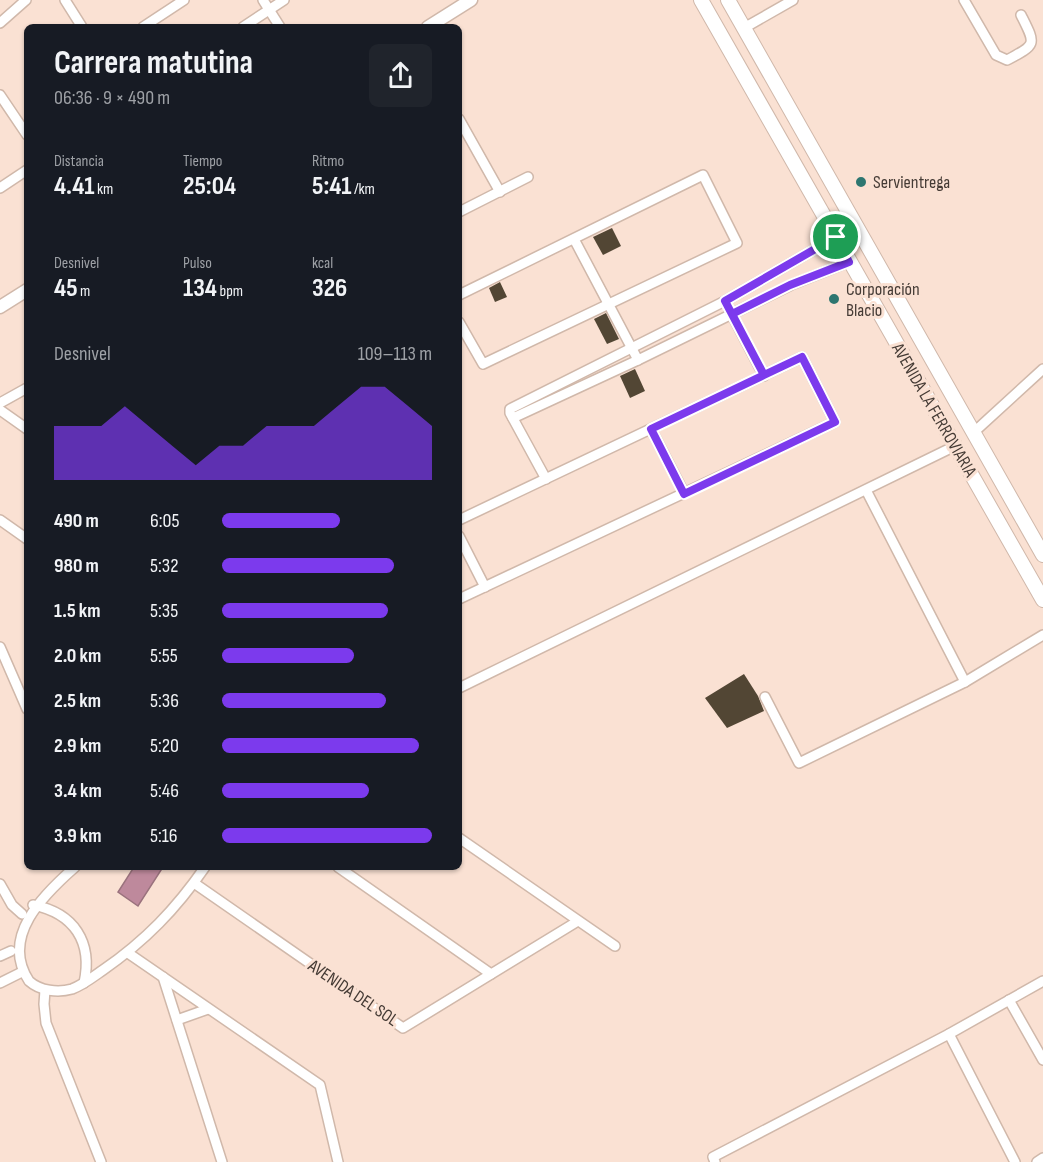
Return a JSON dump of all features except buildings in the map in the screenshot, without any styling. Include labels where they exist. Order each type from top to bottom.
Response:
[{"type":"main road","name":"AVENIDA LA FERROVIARIA","points":[[701,0],[1043,600]]},
{"type":"main road","name":"AVENIDA LA FERROVIARIA","points":[[728,0],[1043,555]]},
{"type":"street","points":[[0,23],[26,0]]},
{"type":"street","points":[[65,0],[80,24]]},
{"type":"street","points":[[148,24],[184,0]]},
{"type":"street","points":[[263,0],[278,24]]},
{"type":"street","points":[[248,24],[284,0]]},
{"type":"street","points":[[744,28],[793,0]]},
{"type":"street","points":[[964,0],[996,55],[1006,60],[1028,49],[1031,44],[1032,38],[1021,15]]},
{"type":"street","points":[[432,24],[463,2]]},
{"type":"street","points":[[0,95],[24,131]]},
{"type":"street","points":[[462,124],[500,192]]},
{"type":"street","points":[[0,188],[24,172]]},
{"type":"street","points":[[462,294],[703,175],[736,243],[483,364],[462,327]]},
{"type":"street","points":[[462,211],[528,177]]},
{"type":"street","points":[[546,479],[510,413],[510,409],[725,301],[836,237]]},
{"type":"street","points":[[574,239],[638,360]]},
{"type":"street","points":[[513,418],[638,360],[790,285],[849,262]]},
{"type":"street","points":[[0,308],[24,292]]},
{"type":"street","points":[[725,301],[764,375]]},
{"type":"street","points":[[462,519],[802,357],[835,422],[462,598]]},
{"type":"street","points":[[973,433],[1043,369]]},
{"type":"street","points":[[0,403],[24,390]]},
{"type":"street","points":[[0,411],[24,427]]},
{"type":"street","points":[[651,429],[684,494]]},
{"type":"street","points":[[462,687],[955,446]]},
{"type":"street","points":[[866,490],[965,682]]},
{"type":"street","points":[[0,520],[24,537]]},
{"type":"street","points":[[462,542],[485,587]]},
{"type":"street","points":[[765,697],[799,763],[965,682],[1043,635]]},
{"type":"street","points":[[0,647],[24,702]]},
{"type":"street","points":[[462,840],[615,946]]},
{"type":"street","points":[[0,956],[11,941],[21,915],[72,870]]},
{"type":"street","points":[[11,941],[14,963],[20,973],[31,983],[45,990],[72,989],[128,953],[163,921],[203,870]]},
{"type":"street","points":[[342,870],[491,974]]},
{"type":"street","name":"AVENIDA DEL SOL","points":[[194,883],[403,1028],[578,921]]},
{"type":"street","points":[[0,884],[12,905],[21,915]]},
{"type":"street","points":[[33,904],[58,913],[78,931],[87,956],[84,982]]},
{"type":"street","points":[[128,953],[320,1085],[338,1162]]},
{"type":"street","points":[[0,983],[20,973]]},
{"type":"street","points":[[163,977],[222,1162]]},
{"type":"street","points":[[710,1160],[949,1034],[1043,981]]},
{"type":"street","points":[[45,990],[46,1023],[101,1162]]},
{"type":"street","points":[[1009,1000],[1043,1060]]},
{"type":"street","points":[[177,1020],[208,1009]]},
{"type":"street","points":[[949,1034],[1015,1162]]},
{"type":"street","points":[[1036,1162],[1043,1158]]},
{"type":"shaded area","points":[[132,870],[161,870],[138,906],[118,892]]},
{"type":"place","name":"Servientrega","points":[[861,182]]},
{"type":"place","name":"Corporación Blacio","points":[[834,299]]},
{"type":"route","points":[[836,237],[819,249],[725,301],[764,375],[651,429],[684,494],[835,422],[802,357],[764,375],[732,314],[790,285],[849,262],[836,237]]}]
